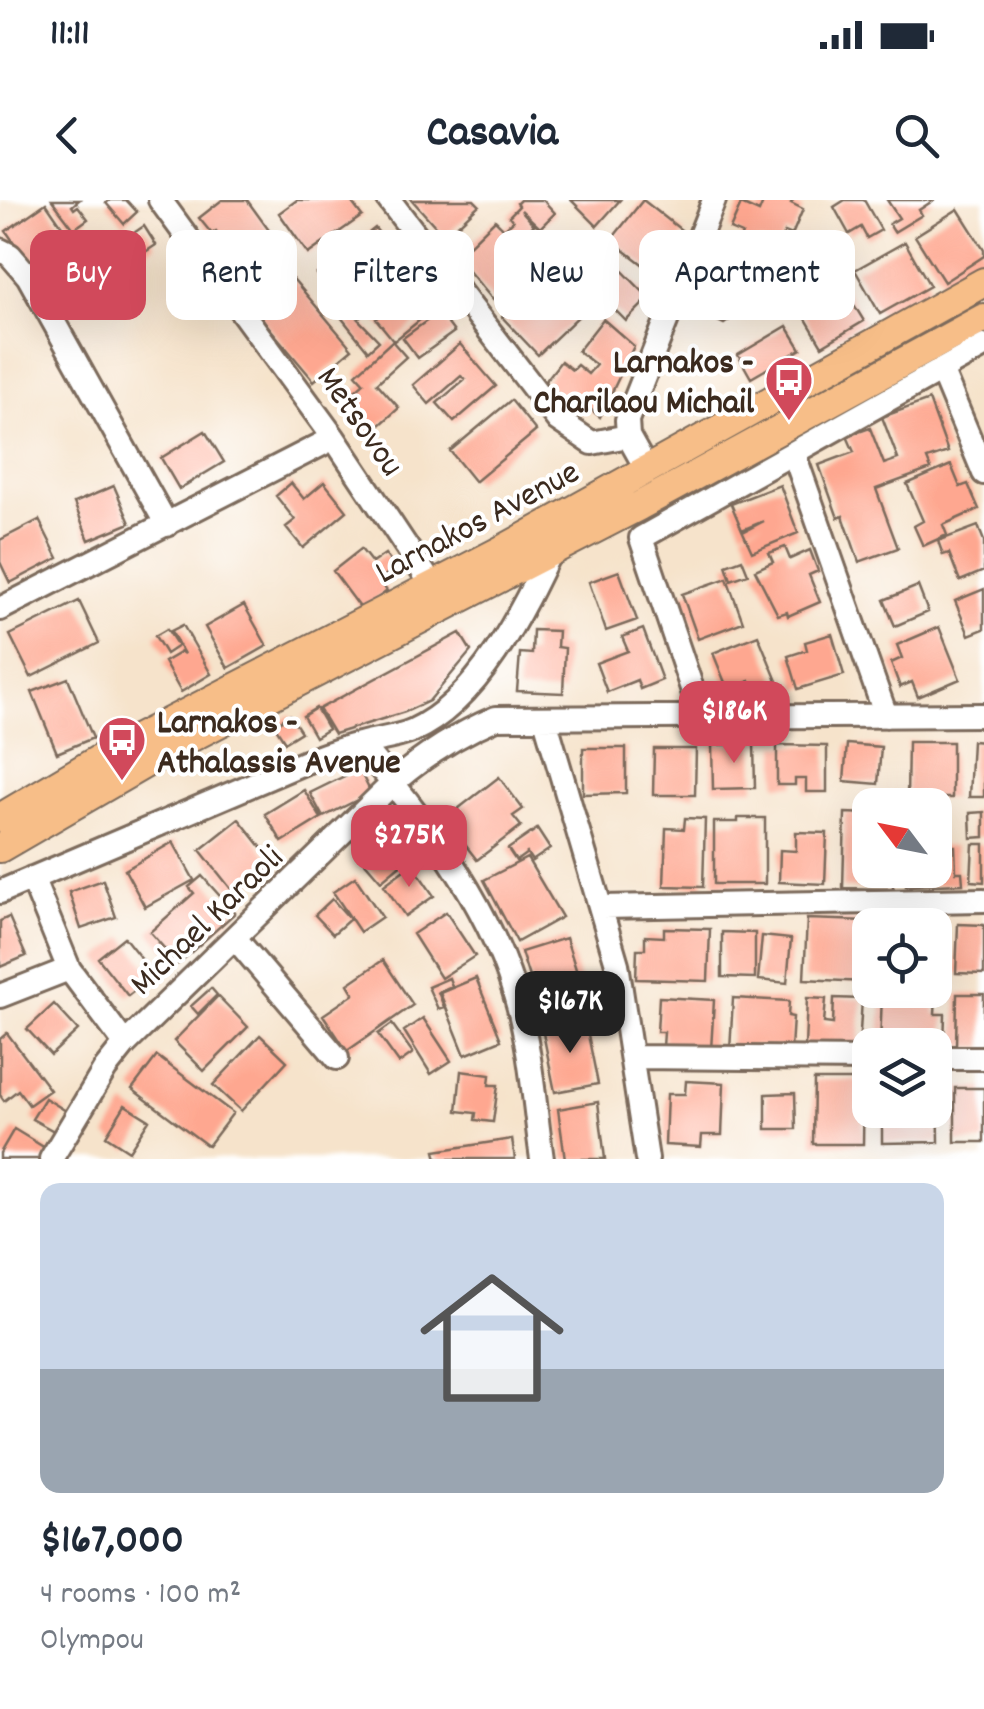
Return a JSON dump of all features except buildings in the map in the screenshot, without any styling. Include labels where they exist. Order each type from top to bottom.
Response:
[{"type":"main road","name":"Larnakos Avenue","points":[[0,818],[113,751],[647,470],[984,282]]},
{"type":"main road","name":"Larnakos Avenue","points":[[0,848],[186,740],[639,506],[984,318]]},
{"type":"street","name":"Metsovou","points":[[160,200],[334,438],[432,585]]},
{"type":"street","points":[[389,200],[558,420],[592,443],[628,436]]},
{"type":"street","points":[[647,470],[628,436],[630,410],[704,205]]},
{"type":"street","points":[[0,250],[10,255],[28,276],[168,525]]},
{"type":"street","points":[[702,718],[641,538],[984,346]]},
{"type":"street","points":[[942,372],[984,473]]},
{"type":"street","points":[[0,609],[334,438]]},
{"type":"street","points":[[794,454],[886,716]]},
{"type":"street","points":[[0,892],[289,768],[360,744],[390,739],[434,718],[480,673],[530,594],[552,548]]},
{"type":"street","points":[[480,673],[483,697],[496,718],[984,715]]},
{"type":"street","name":"Michael Karaoli","points":[[51,1159],[87,1097],[125,1044],[394,782],[466,730],[496,718]]},
{"type":"street","points":[[544,719],[616,964],[634,1058],[647,1159]]},
{"type":"street","points":[[360,744],[394,782],[473,898],[514,988],[542,1159]]},
{"type":"street","points":[[32,878],[69,969],[125,1044]]},
{"type":"street","points":[[602,907],[984,900]]},
{"type":"street","points":[[235,938],[337,1058]]},
{"type":"street","points":[[0,996],[69,969]]},
{"type":"street","points":[[634,1058],[852,1059]]},
{"type":"street","points":[[952,1058],[984,1058]]},
{"type":"place","name":"Larnakos - Charilaou Michail","points":[[789,422]]},
{"type":"place","name":"Larnakos - Athalassis Avenue","points":[[122,782]]}]
